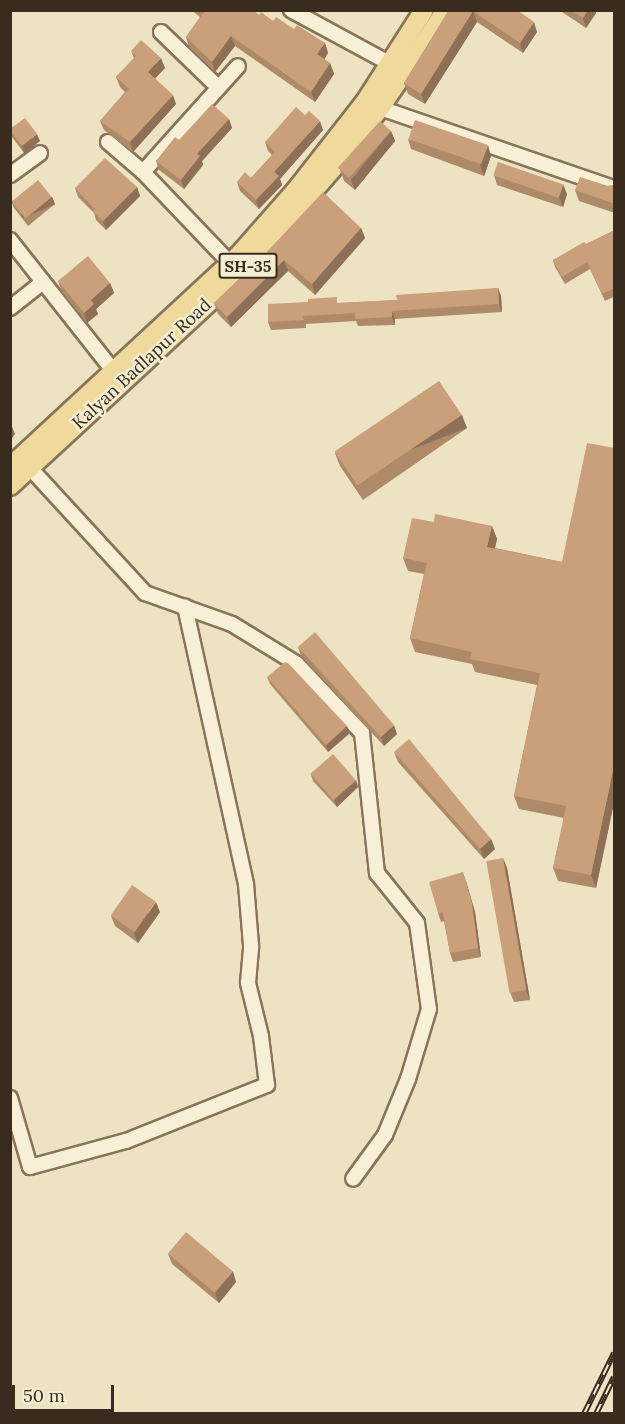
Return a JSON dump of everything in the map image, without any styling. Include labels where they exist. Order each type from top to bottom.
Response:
[{"type":"main road","name":"Kalyan Badlapur Road","points":[[10,486],[230,263],[296,190],[365,102],[424,10]]},
{"type":"main road","name":"Kalyan Badlapur Road","points":[[10,467],[248,266],[342,158],[380,108],[446,10]]},
{"type":"street","points":[[291,10],[389,63]]},
{"type":"street","points":[[161,32],[218,87]]},
{"type":"street","points":[[144,172],[238,66]]},
{"type":"street","points":[[380,108],[615,188]]},
{"type":"street","points":[[108,142],[144,172],[230,263]]},
{"type":"street","points":[[10,175],[40,153]]},
{"type":"street","points":[[10,240],[118,377]]},
{"type":"street","points":[[10,308],[43,282]]},
{"type":"street","points":[[30,468],[145,593],[232,624],[297,664],[362,733],[377,873],[417,923],[429,1009],[408,1079],[385,1135],[353,1179]]},
{"type":"street","points":[[10,1098],[30,1167],[126,1141],[267,1085],[261,1036],[248,983],[251,945],[246,884],[185,607]]},
{"type":"building","points":[[202,10],[253,10],[259,15],[261,12],[273,21],[276,17],[294,29],[297,25],[325,43],[317,54],[330,63],[311,92],[231,36],[212,62],[186,37],[204,12]]},
{"type":"building","points":[[449,10],[517,10],[534,22],[520,43],[473,11],[421,94],[404,83]]},
{"type":"building","points":[[571,10],[588,10],[583,18]]},
{"type":"building","points":[[141,40],[161,58],[148,72],[173,95],[130,142],[100,121],[129,89],[116,77],[136,56],[131,51]]},
{"type":"building","points":[[212,104],[229,119],[197,154],[200,156],[181,180],[156,161],[175,137],[179,140]]},
{"type":"building","points":[[296,107],[305,115],[309,111],[320,121],[274,172],[279,176],[256,200],[237,182],[245,172],[251,178],[275,152],[265,142]]},
{"type":"building","points":[[25,118],[37,134],[22,146],[10,129]]},
{"type":"building","points":[[415,120],[488,145],[481,164],[408,139]]},
{"type":"building","points":[[380,121],[391,131],[349,178],[338,168]]},
{"type":"building","points":[[105,158],[137,187],[103,221],[93,212],[95,209],[75,188]]},
{"type":"building","points":[[498,162],[563,184],[559,198],[493,175]]},
{"type":"building","points":[[580,177],[608,186],[615,185],[615,204],[575,190]]},
{"type":"building","points":[[38,180],[52,197],[25,218],[12,201]]},
{"type":"building","points":[[323,192],[361,228],[312,284],[284,260],[227,317],[214,303],[263,256]]},
{"type":"building","points":[[615,230],[615,288],[602,294],[587,262],[562,277],[553,260],[584,242],[586,244]]},
{"type":"building","points":[[88,256],[110,283],[91,300],[94,304],[84,313],[58,281]]},
{"type":"building","points":[[498,288],[499,304],[392,311],[392,317],[355,319],[355,313],[303,316],[304,320],[268,322],[268,304],[308,302],[308,299],[337,297],[337,303],[397,300],[396,295]]},
{"type":"building","points":[[439,381],[462,415],[357,485],[335,451]]},
{"type":"building","points":[[587,443],[615,448],[615,761],[591,875],[553,868],[566,806],[514,796],[540,673],[470,659],[472,652],[410,638],[427,563],[403,558],[412,518],[434,522],[435,514],[492,526],[487,547],[562,562]]},
{"type":"building","points":[[315,632],[394,725],[381,737],[298,647]]},
{"type":"building","points":[[285,662],[347,726],[326,745],[267,677]]},
{"type":"building","points":[[409,739],[491,839],[480,849],[394,752]]},
{"type":"building","points":[[333,754],[356,780],[333,800],[310,774]]},
{"type":"building","points":[[503,858],[526,990],[510,993],[486,861]]},
{"type":"building","points":[[463,872],[472,903],[478,948],[450,953],[443,912],[438,913],[429,882]]},
{"type":"building","points":[[132,885],[156,902],[135,932],[111,915]]},
{"type":"building","points":[[186,1232],[233,1271],[215,1293],[168,1253]]},
{"type":"railway","points":[[584,1414],[614,1353]]},
{"type":"railway","points":[[596,1414],[614,1377]]}]
